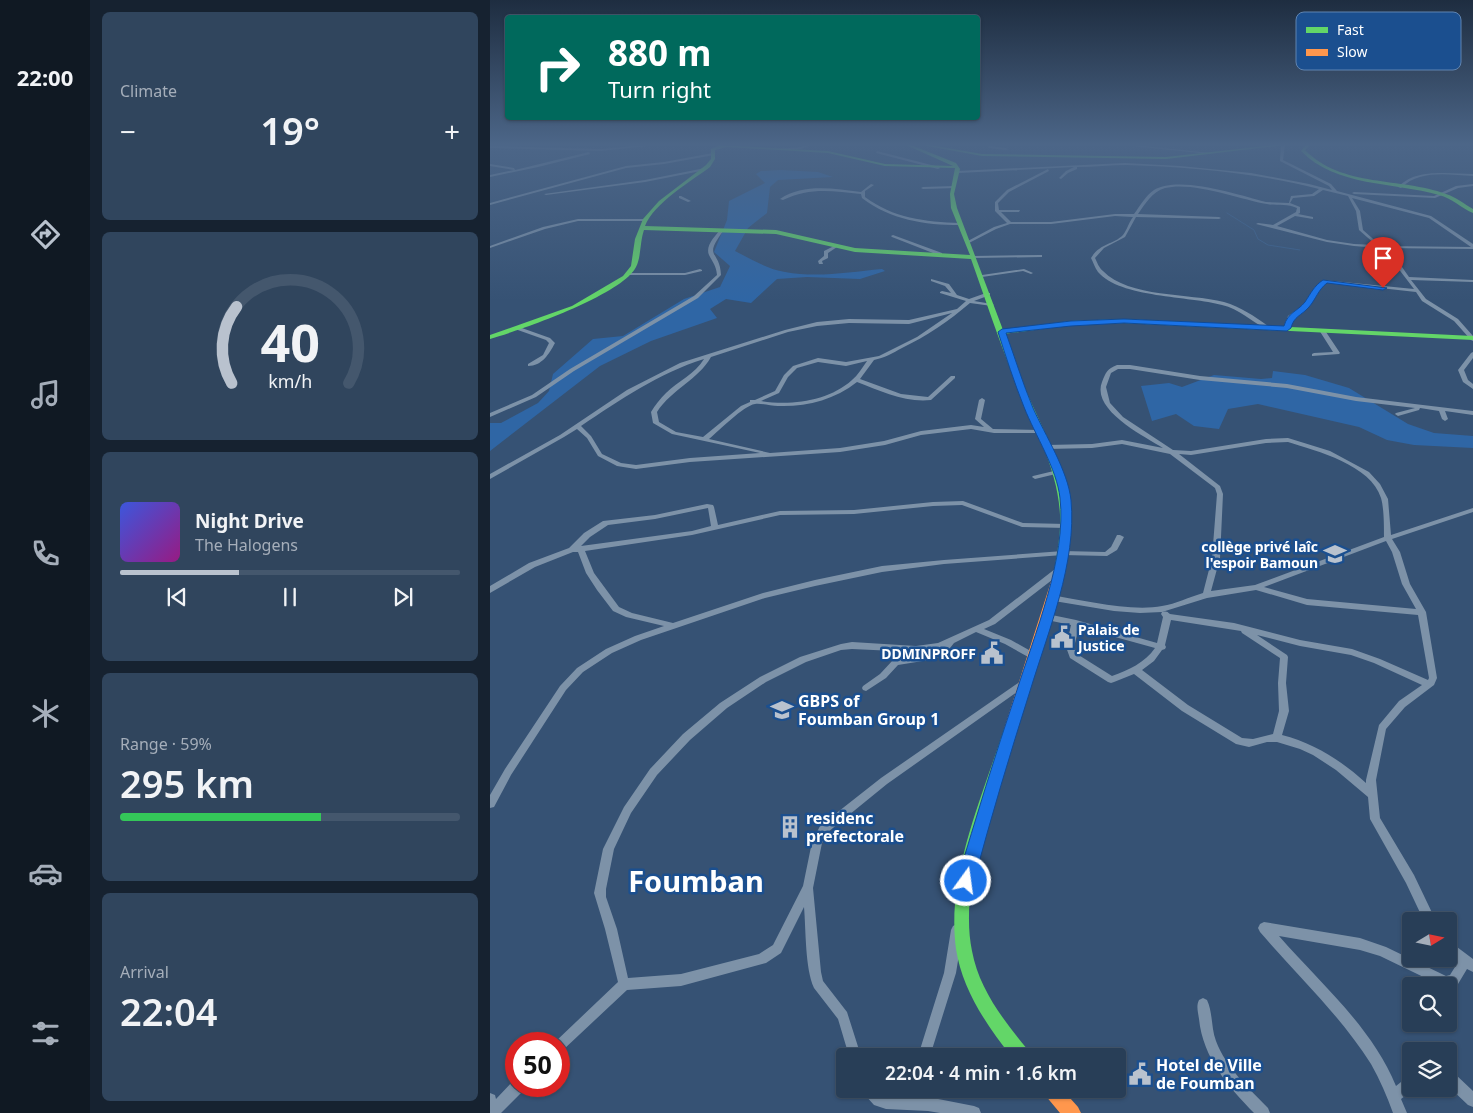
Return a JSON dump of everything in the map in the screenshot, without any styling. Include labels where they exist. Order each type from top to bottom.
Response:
[{"type":"main road","points":[[490,336],[574,307],[628,274],[634,266],[643,224],[661,202],[668,197]]},
{"type":"main road","points":[[953,197],[952,201],[960,224],[982,276],[1015,373],[1058,472],[1065,498],[1066,526],[1063,553],[1047,617],[1024,683],[972,853],[962,911],[962,935],[977,989],[991,1016],[1016,1048]]},
{"type":"main road","points":[[1447,197],[1472,210]]},
{"type":"main road","points":[[643,224],[783,233],[835,247],[867,251],[973,257]]},
{"type":"main road","points":[[1002,332],[1071,324],[1124,321],[1473,338]]},
{"type":"main road","points":[[1059,1098],[1072,1113]]},
{"type":"street","points":[[490,200],[514,197]]},
{"type":"street","points":[[490,204],[521,197]]},
{"type":"street","points":[[680,197],[689,201]]},
{"type":"street","points":[[782,199],[787,197]]},
{"type":"street","points":[[863,197],[872,204],[898,215],[927,223],[960,224]]},
{"type":"street","points":[[1002,197],[996,203],[996,211],[1010,223]]},
{"type":"street","points":[[1149,197],[1136,214],[1125,235],[1095,254],[1094,263],[1104,274],[1133,288],[1228,305],[1249,314],[1266,327]]},
{"type":"street","points":[[1242,197],[1268,204],[1290,202],[1300,208],[1300,212],[1275,226]]},
{"type":"street","points":[[1290,202],[1293,197]]},
{"type":"street","points":[[1350,197],[1358,211],[1359,228],[1383,247],[1416,292],[1430,305],[1456,320],[1473,338]]},
{"type":"street","points":[[1356,197],[1430,217],[1473,247]]},
{"type":"street","points":[[996,211],[1019,211]]},
{"type":"street","points":[[968,242],[995,228],[1010,223],[1052,223],[1136,214],[1219,218]]},
{"type":"street","points":[[1295,215],[1312,218]]},
{"type":"street","points":[[490,247],[544,228],[578,220],[643,224]]},
{"type":"street","points":[[1258,224],[1275,226],[1333,243],[1366,246]]},
{"type":"street","points":[[490,415],[534,396],[572,370],[696,296],[719,275],[720,270],[709,250],[722,230]]},
{"type":"street","points":[[893,236],[940,254]]},
{"type":"street","points":[[1336,245],[1473,247]]},
{"type":"street","points":[[821,263],[820,261],[826,257],[826,252],[835,247]]},
{"type":"street","points":[[973,257],[1040,256]]},
{"type":"street","points":[[628,274],[685,274],[700,270]]},
{"type":"street","points":[[982,276],[1024,270],[1031,272]]},
{"type":"street","points":[[1407,278],[1473,281]]},
{"type":"street","points":[[933,280],[947,285],[955,296]]},
{"type":"street","points":[[1287,328],[1290,317],[1306,305],[1317,288],[1325,281],[1416,292]]},
{"type":"street","points":[[942,292],[969,301],[992,305]]},
{"type":"street","points":[[704,440],[752,401],[777,392],[790,370],[803,364],[824,360],[846,364],[871,360],[892,352],[919,338],[969,301],[988,294]]},
{"type":"street","points":[[490,477],[578,426],[637,387],[682,364],[775,334],[817,324],[909,322],[957,310]]},
{"type":"street","points":[[517,328],[548,339],[552,343],[545,356],[530,365]]},
{"type":"street","points":[[1314,355],[1337,353],[1322,330]]},
{"type":"street","points":[[1473,354],[1461,370],[1465,381],[1473,387]]},
{"type":"street","points":[[708,357],[698,372],[666,394],[658,404],[654,418],[667,430],[704,440],[779,455]]},
{"type":"street","points":[[752,401],[778,405],[810,402],[837,392],[856,380],[871,360]]},
{"type":"street","points":[[1206,595],[1216,558],[1220,494],[1218,487],[1211,480],[1121,418],[1111,408],[1107,403],[1103,387],[1109,372],[1117,367],[1130,367],[1200,378],[1287,386],[1356,399],[1473,412]]},
{"type":"street","points":[[856,380],[880,391],[909,399],[929,399],[953,377]]},
{"type":"street","points":[[982,400],[978,419],[994,431]]},
{"type":"street","points":[[1398,414],[1426,408]]},
{"type":"street","points":[[1441,409],[1445,420]]},
{"type":"street","points":[[578,426],[590,437],[600,455],[616,464],[629,466],[779,455],[877,444],[921,433],[965,428],[1039,432]]},
{"type":"street","points":[[1047,447],[1092,446],[1122,442],[1171,452],[1203,452],[1277,439],[1298,442],[1328,452],[1367,474],[1378,485],[1385,499],[1388,538],[1396,552],[1406,584],[1422,612],[1433,678],[1402,704],[1382,728],[1371,772],[1371,794],[1375,819],[1379,830],[1403,866],[1426,912]]},
{"type":"street","points":[[1034,476],[1058,472]]},
{"type":"street","points":[[490,590],[532,565],[572,550],[692,533],[780,513],[854,512],[946,503],[971,505],[1022,525],[1066,526]]},
{"type":"street","points":[[572,550],[587,535],[606,523],[655,517],[707,506],[711,507],[715,527]]},
{"type":"street","points":[[1051,598],[1123,609],[1162,609],[1206,595],[1256,588],[1388,538],[1473,510]]},
{"type":"street","points":[[490,804],[563,688],[580,670],[608,652],[672,626],[763,596],[882,569],[1063,553],[1107,554],[1114,548],[1120,537]]},
{"type":"street","points":[[581,548],[582,560],[616,609],[622,613],[657,620],[672,626]]},
{"type":"street","points":[[624,984],[600,892],[603,867],[621,820],[641,787],[661,762],[688,736],[744,690],[794,664],[841,647],[878,645],[919,649],[950,643],[992,622],[1058,572]]},
{"type":"street","points":[[1256,588],[1307,602],[1422,612]]},
{"type":"street","points":[[1162,609],[1168,617],[1242,628],[1300,643],[1352,652],[1428,684]]},
{"type":"street","points":[[1047,617],[1076,623],[1162,647]]},
{"type":"street","points":[[1076,623],[1070,647],[1073,656],[1081,663],[1111,680],[1136,670],[1156,655],[1162,647],[1168,617]]},
{"type":"street","points":[[1242,628],[1284,657],[1282,683],[1285,702],[1276,738]]},
{"type":"street","points":[[976,629],[1008,642],[1033,656]]},
{"type":"street","points":[[866,688],[883,676],[896,662],[932,657],[943,651],[950,643]]},
{"type":"street","points":[[1136,670],[1185,708],[1244,744],[1276,738],[1302,745],[1317,752],[1371,794]]},
{"type":"street","points":[[570,1036],[624,984],[681,980],[762,959],[777,950],[808,887],[817,842],[824,829],[892,776],[1024,683]]},
{"type":"street","points":[[808,887],[815,972],[818,984],[843,1016],[853,1048]]},
{"type":"street","points":[[927,1048],[950,973],[962,911]]},
{"type":"street","points":[[1400,1113],[1394,1095],[1371,1050],[1311,978],[1264,928],[1360,944],[1382,951],[1446,982],[1454,980],[1469,963],[1458,955]]},
{"type":"street","points":[[1204,1004],[1207,1037],[1219,1062],[1238,1089],[1263,1113]]},
{"type":"street","points":[[1457,1085],[1473,1100]]},
{"type":"street","points":[[1394,1095],[1402,1090]]},
{"type":"street","points":[[493,1108],[506,1097]]},
{"type":"street","points":[[877,1098],[879,1100],[928,1104],[974,1113]]},
{"type":"street","points":[[899,1102],[901,1098]]},
{"type":"shaded area","points":[[737,197],[769,197],[767,213],[748,228],[735,251],[772,269],[797,274],[834,274],[882,269],[885,271],[860,279],[807,277],[777,279],[751,303],[726,299],[710,309],[717,318],[651,341],[600,366],[490,451],[490,423],[501,423],[538,403],[549,391],[553,374],[593,339],[623,336],[684,299],[720,287],[730,266],[714,252],[727,220],[729,201]]},
{"type":"shaded area","points":[[1273,371],[1305,375],[1349,388],[1408,424],[1434,433],[1473,436],[1473,448],[1414,445],[1387,440],[1359,427],[1258,404],[1228,409],[1219,429],[1194,426],[1176,414],[1152,421],[1141,386],[1169,383],[1182,387],[1214,375],[1261,379],[1272,378]]},
{"type":"waterway","points":[[1227,213],[1254,230],[1258,239],[1268,245],[1300,250]]},
{"type":"traffic: fast","points":[[490,337],[574,307],[625,277],[634,266],[638,239],[645,220],[668,197]]},
{"type":"traffic: fast","points":[[952,197],[954,208],[1015,372],[1047,446],[1062,490],[1065,514],[1064,541],[1059,572]]},
{"type":"traffic: fast","points":[[1451,197],[1473,211]]},
{"type":"traffic: fast","points":[[642,228],[776,232],[855,250],[973,257]]},
{"type":"traffic: fast","points":[[1002,332],[1071,323],[1124,321],[1473,338]]},
{"type":"traffic: fast","points":[[1010,729],[975,839],[963,897],[961,925],[964,951],[979,994],[1016,1048]]},
{"type":"traffic: slow","points":[[1010,729],[1059,572]]},
{"type":"traffic: slow","points":[[1059,1098],[1072,1113]]},
{"type":"place","name":"collège privé laîc l'espoir Bamoun","points":[[1335,554]]},
{"type":"place","name":"Palais de Justice","points":[[1062,637]]},
{"type":"place","name":"DDMINPROFF","points":[[992,653]]},
{"type":"place","name":"GBPS of Foumban Group 1","points":[[782,710]]},
{"type":"place","name":"residenc prefectorale","points":[[790,827]]},
{"type":"place","name":"Hotel de Ville de Foumban","points":[[1140,1074]]},
{"type":"district","name":"Foumban","points":[[696,880]]},
{"type":"route","points":[[966,881],[972,853],[991,790],[1012,728],[1024,683],[1047,617],[1063,553],[1066,526],[1065,498],[1062,483],[1028,406],[1002,332],[1052,325],[1124,321],[1287,328],[1290,317],[1311,300],[1317,288],[1325,281],[1383,288]]}]
